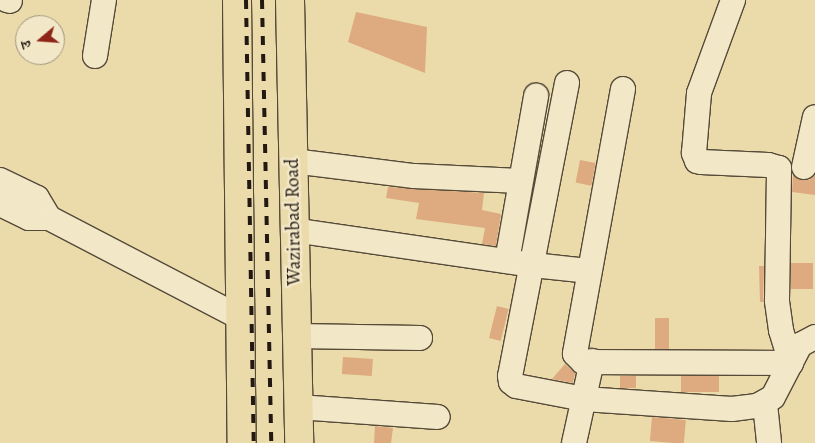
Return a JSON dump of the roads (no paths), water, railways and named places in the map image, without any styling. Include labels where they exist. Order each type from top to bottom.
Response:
[{"type":"highway","points":[[237,0],[239,317],[242,443]]},
{"type":"highway","name":"Wazirabad Road","points":[[290,0],[293,230],[299,443]]},
{"type":"street","points":[[95,56],[104,0]]},
{"type":"street","points":[[733,0],[699,93],[695,158],[701,162],[778,166],[780,170],[777,300],[780,330],[791,363]]},
{"type":"street","points":[[567,82],[510,376],[511,382],[516,386],[584,399],[732,409],[764,404],[773,396],[800,345],[815,336]]},
{"type":"street","points":[[623,89],[574,354],[583,362],[791,363]]},
{"type":"street","points":[[507,261],[536,96]]},
{"type":"street","points":[[780,170],[810,167],[815,117]]},
{"type":"street","points":[[293,161],[414,176],[520,181]]},
{"type":"street","points":[[0,180],[37,198],[49,218]]},
{"type":"street","points":[[0,204],[29,218],[49,218],[239,317]]},
{"type":"street","points":[[293,230],[533,265],[588,271]]},
{"type":"street","points":[[296,336],[420,338]]},
{"type":"street","points":[[574,443],[592,361]]},
{"type":"street","points":[[764,404],[769,443]]},
{"type":"street","points":[[298,407],[438,417]]},
{"type":"railway","points":[[246,0],[254,443]]},
{"type":"railway","points":[[262,0],[271,443]]}]
